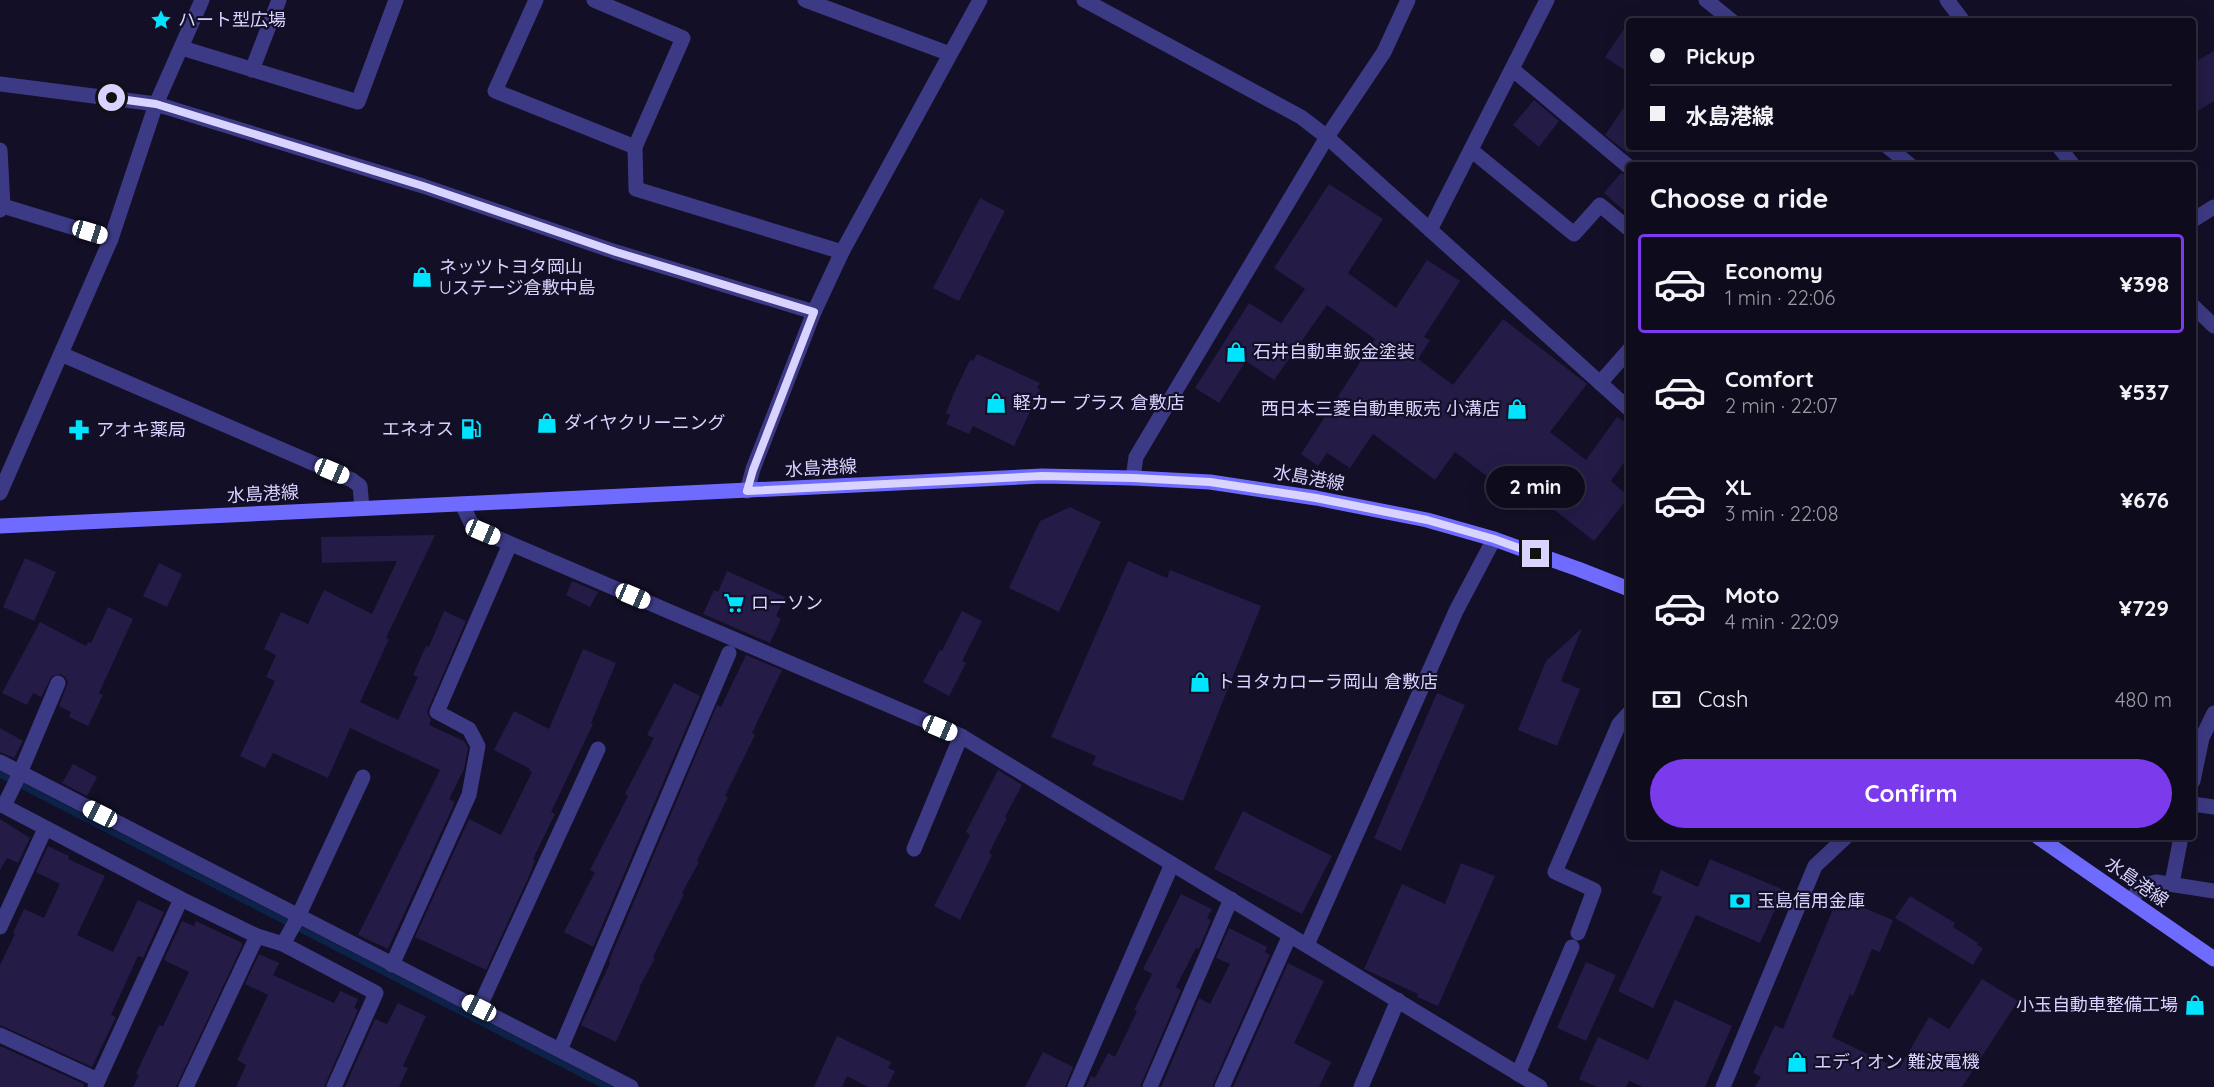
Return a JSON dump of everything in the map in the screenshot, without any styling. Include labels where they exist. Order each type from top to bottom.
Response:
[{"type":"main road","name":"水島港線","points":[[0,526],[1042,476],[1133,478],[1210,482],[1316,498],[1427,520],[1494,539],[1626,588]]},
{"type":"main road","name":"水島港線","points":[[2042,840],[2214,959]]},
{"type":"street","points":[[0,494],[111,239],[156,104],[202,0]]},
{"type":"street","points":[[252,70],[279,0]]},
{"type":"street","points":[[182,48],[358,102],[396,0]]},
{"type":"street","points":[[536,0],[495,91],[635,147]]},
{"type":"street","points":[[594,0],[683,38],[635,147],[636,189],[842,252]]},
{"type":"street","points":[[805,0],[950,54]]},
{"type":"street","points":[[747,491],[814,312],[842,252],[980,0]]},
{"type":"street","points":[[1084,0],[1301,117],[1327,137],[1626,406]]},
{"type":"street","points":[[1133,478],[1136,457],[1327,137],[1384,52],[1408,0]]},
{"type":"street","points":[[1430,230],[1547,0]]},
{"type":"street","points":[[1706,0],[1728,18]]},
{"type":"street","points":[[1947,0],[1961,18]]},
{"type":"street","points":[[1512,69],[1626,164]]},
{"type":"street","points":[[0,84],[156,104],[423,186],[616,252],[814,312]]},
{"type":"street","points":[[0,150],[1,208],[111,239]]},
{"type":"street","points":[[1471,150],[1574,234],[1600,205],[1626,227]]},
{"type":"street","points":[[1891,150],[1905,162]]},
{"type":"street","points":[[2061,150],[2071,162]]},
{"type":"street","points":[[2196,218],[2214,207]]},
{"type":"street","points":[[2196,309],[2214,326]]},
{"type":"street","points":[[1600,383],[1626,353]]},
{"type":"street","points":[[61,354],[352,480],[360,486],[362,508]]},
{"type":"street","points":[[462,504],[471,523],[483,532],[961,736],[1540,1087]]},
{"type":"street","points":[[1307,945],[1456,611],[1494,539]]},
{"type":"street","points":[[392,965],[469,795],[478,746],[469,729],[437,712],[510,544]]},
{"type":"street","points":[[560,1050],[729,652]]},
{"type":"street","points":[[58,683],[17,780],[2,805],[181,899],[257,936],[291,929],[392,965],[631,1087]]},
{"type":"street","points":[[2196,767],[2202,738],[2214,713]]},
{"type":"street","points":[[1518,1074],[1594,890],[1555,872],[1618,724],[1626,716]]},
{"type":"street","points":[[914,849],[961,736]]},
{"type":"street","points":[[479,1008],[598,749]]},
{"type":"street","points":[[0,762],[17,780],[291,929],[376,993],[334,1087]]},
{"type":"street","points":[[291,929],[363,777]]},
{"type":"street","points":[[2196,804],[2214,807]]},
{"type":"street","points":[[0,927],[45,829]]},
{"type":"street","points":[[1723,1087],[1815,866],[1843,840]]},
{"type":"street","points":[[2172,883],[2180,840]]},
{"type":"street","points":[[1076,1087],[1172,864]]},
{"type":"street","points":[[2131,901],[2141,886],[2156,882],[2214,891]]},
{"type":"street","points":[[0,1035],[97,1084],[181,899]]},
{"type":"street","points":[[1150,1087],[1231,899]]},
{"type":"street","points":[[1222,1087],[1290,935]]},
{"type":"street","points":[[186,1087],[257,936]]},
{"type":"street","points":[[1361,1087],[1398,1000]]},
{"type":"water","points":[[0,771],[614,1087],[600,1087],[0,778]]},
{"type":"building","points":[[1626,26],[1626,71],[1605,57]]},
{"type":"building","points":[[2214,51],[2214,101],[2196,112],[2196,61]]},
{"type":"building","points":[[1534,100],[1559,121],[1539,147],[1513,125]]},
{"type":"building","points":[[1626,104],[1626,150],[1629,150],[1629,154],[1605,135]]},
{"type":"building","points":[[1621,173],[1626,176],[1626,212],[1604,193]]},
{"type":"building","points":[[1329,184],[1383,219],[1348,273],[1396,308],[1427,260],[1460,281],[1424,337],[1430,340],[1418,359],[1453,385],[1503,319],[1587,384],[1550,432],[1586,460],[1617,417],[1626,423],[1626,460],[1611,481],[1626,494],[1626,501],[1594,541],[1542,500],[1533,511],[1455,452],[1435,480],[1373,434],[1350,468],[1327,453],[1318,466],[1301,454],[1375,339],[1327,305],[1274,380],[1246,361],[1219,403],[1195,388],[1249,303],[1281,323],[1305,289],[1274,268]]},
{"type":"building","points":[[980,198],[1005,211],[959,301],[933,288]]},
{"type":"building","points":[[977,354],[1040,383],[1037,388],[1040,390],[1014,446],[973,426],[969,434],[946,424],[950,415],[946,413],[954,393],[970,360],[973,361]]},
{"type":"building","points":[[1070,507],[1101,522],[1059,612],[1009,588],[1040,521]]},
{"type":"building","points":[[435,535],[386,638],[389,639],[360,702],[398,720],[418,677],[413,675],[426,646],[429,647],[444,611],[466,621],[427,712],[431,720],[429,725],[464,741],[468,748],[464,769],[449,799],[455,802],[388,949],[358,935],[440,770],[350,728],[328,778],[273,753],[265,768],[240,756],[275,681],[266,677],[276,655],[264,649],[281,612],[308,624],[324,590],[372,614],[397,561],[322,563],[321,537]]},
{"type":"building","points":[[25,558],[56,572],[34,621],[3,607]]},
{"type":"building","points":[[1128,561],[1167,578],[1170,570],[1261,606],[1183,801],[1092,765],[1096,756],[1051,737]]},
{"type":"building","points":[[159,563],[182,574],[167,607],[143,596]]},
{"type":"building","points":[[727,571],[785,597],[776,616],[781,619],[770,643],[703,614],[714,590],[718,592]]},
{"type":"building","points":[[572,581],[598,592],[590,607],[566,595]]},
{"type":"building","points":[[108,607],[133,619],[99,693],[103,695],[88,726],[69,717],[71,712],[59,706],[68,682],[61,674],[52,676],[41,697],[33,693],[27,705],[2,693],[40,622],[86,646],[88,642],[91,643]]},
{"type":"building","points":[[962,611],[982,621],[962,661],[966,663],[949,696],[923,682]]},
{"type":"building","points":[[1582,628],[1561,681],[1580,689],[1557,746],[1518,730],[1546,661]]},
{"type":"building","points":[[583,649],[616,663],[591,723],[593,724],[551,812],[555,814],[533,859],[535,860],[530,874],[486,970],[415,937],[469,819],[501,835],[532,772],[494,750],[514,711],[549,729]]},
{"type":"building","points":[[746,655],[782,670],[752,733],[755,735],[725,796],[728,797],[697,861],[699,862],[682,893],[684,894],[653,957],[655,958],[639,988],[616,1042],[581,1025],[610,963],[717,705],[721,707]]},
{"type":"building","points":[[674,683],[700,696],[593,947],[564,932],[595,872],[590,870],[628,796],[625,794],[654,738],[647,735]]},
{"type":"building","points":[[1437,693],[1465,705],[1401,851],[1374,838]]},
{"type":"building","points":[[0,728],[23,741],[14,758],[0,752]]},
{"type":"building","points":[[73,764],[97,777],[87,796],[62,783]]},
{"type":"building","points":[[998,770],[1022,785],[1005,817],[1007,818],[989,853],[992,855],[960,920],[934,906],[970,835],[966,832]]},
{"type":"building","points":[[1243,811],[1332,856],[1302,914],[1214,869]]},
{"type":"building","points":[[0,819],[30,838],[18,863],[7,858],[0,870]]},
{"type":"building","points":[[48,846],[69,856],[68,859],[105,876],[77,935],[113,952],[138,900],[164,912],[143,958],[138,956],[111,1015],[116,1017],[92,1067],[0,1025],[0,965],[15,934],[13,933],[24,909],[44,918],[60,884],[36,872]]},
{"type":"building","points":[[1710,859],[1784,890],[1760,943],[1696,915],[1653,1008],[1618,991],[1662,897],[1652,893],[1661,870],[1698,887]]},
{"type":"building","points":[[1461,863],[1495,876],[1438,1006],[1364,969],[1402,884],[1445,904]]},
{"type":"building","points":[[1181,894],[1212,909],[1207,918],[1211,920],[1199,949],[1196,948],[1176,987],[1181,990],[1140,1087],[1086,1087],[1091,1076],[1095,1078],[1108,1053],[1115,1057],[1152,974],[1143,969]]},
{"type":"building","points":[[1910,896],[1955,923],[1953,927],[1983,948],[1973,965],[1895,918]]},
{"type":"building","points":[[1838,897],[1893,920],[1880,952],[1872,949],[1853,996],[1850,994],[1832,1037],[1899,1069],[1929,1017],[1949,1029],[1982,979],[2018,1001],[1962,1087],[1755,1087],[1761,1077],[1753,1073],[1775,1025],[1783,1029]]},
{"type":"building","points":[[182,921],[194,926],[196,921],[242,943],[242,946],[176,1087],[133,1087],[139,1075],[136,1074],[159,1025],[163,1026],[189,972],[164,960]]},
{"type":"building","points":[[1229,928],[1267,947],[1265,952],[1270,955],[1212,1087],[1161,1087],[1199,998],[1210,1004],[1230,964],[1216,958]]},
{"type":"building","points":[[259,954],[279,963],[273,975],[334,1003],[340,991],[358,999],[354,1008],[358,1010],[324,1087],[236,1087],[246,1065],[237,1060],[268,995],[245,984]]},
{"type":"building","points":[[1586,962],[1616,975],[1586,1041],[1557,1028]]},
{"type":"building","points":[[1288,963],[1324,981],[1294,1043],[1331,1062],[1319,1087],[1233,1087]]},
{"type":"building","points":[[1675,1000],[1732,1026],[1705,1087],[1643,1087],[1629,1081],[1626,1087],[1597,1087],[1579,1079],[1598,1037],[1648,1060]]},
{"type":"building","points":[[398,1003],[426,1016],[403,1066],[408,1068],[399,1087],[345,1087],[375,1019],[387,1024]]},
{"type":"building","points":[[837,1036],[891,1062],[888,1068],[895,1071],[887,1087],[868,1087],[847,1076],[842,1087],[814,1087]]},
{"type":"building","points":[[0,1046],[84,1084],[83,1087],[0,1087]]},
{"type":"building","points":[[1043,1052],[1073,1067],[1065,1087],[1025,1087]]},
{"type":"place","name":"ハート型広場","points":[[161,20]]},
{"type":"place","name":"ネッツトヨタ岡山 Uステージ倉敷中島","points":[[422,277]]},
{"type":"place","name":"石井自動車鈑金塗装","points":[[1236,352]]},
{"type":"place","name":"軽カー プラス 倉敷店","points":[[996,403]]},
{"type":"place","name":"西日本三菱自動車販売 小溝店","points":[[1517,409]]},
{"type":"place","name":"ダイヤクリーニング","points":[[547,423]]},
{"type":"place","name":"エネオス","points":[[471,429]]},
{"type":"place","name":"アオキ薬局","points":[[79,430]]},
{"type":"place","name":"ローソン","points":[[734,603]]},
{"type":"place","name":"トヨタカローラ岡山 倉敷店","points":[[1200,682]]},
{"type":"place","name":"玉島信用金庫","points":[[1740,901]]},
{"type":"place","name":"小玉自動車整備工場","points":[[2195,1005]]},
{"type":"place","name":"エディオン 難波電機","points":[[1797,1062]]},
{"type":"route","points":[[112,98],[156,104],[179,111],[423,186],[616,252],[814,312],[747,491],[1042,476],[1210,482],[1316,498],[1427,520],[1494,539],[1536,554]]}]
